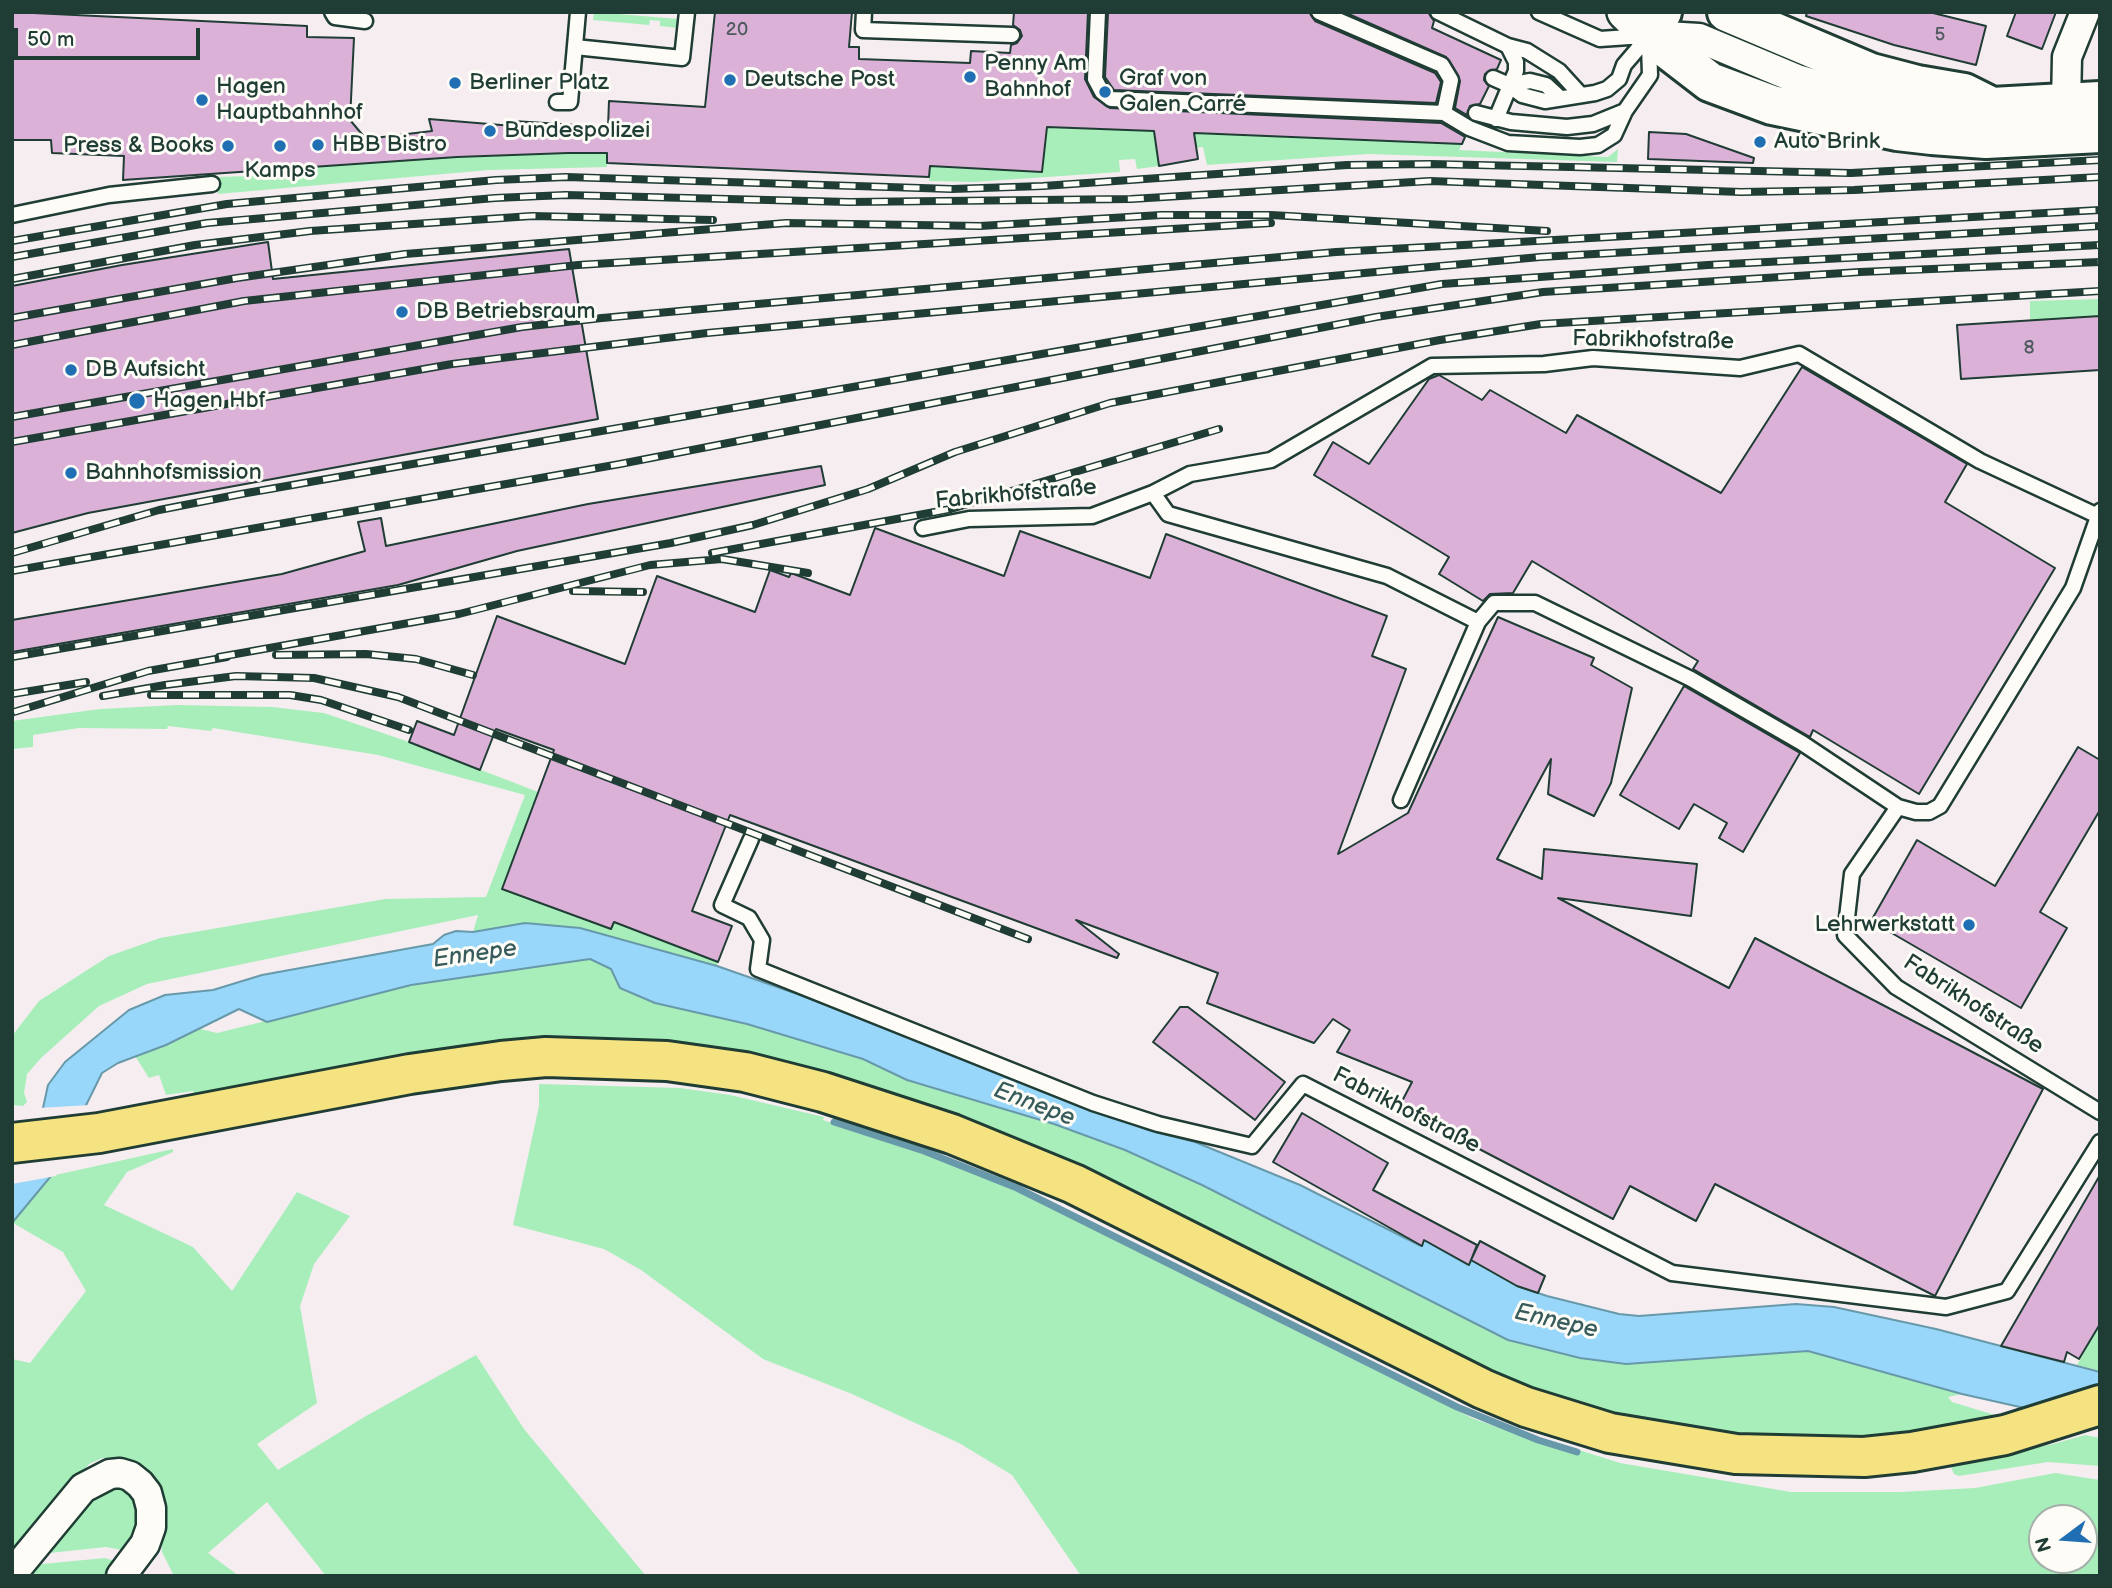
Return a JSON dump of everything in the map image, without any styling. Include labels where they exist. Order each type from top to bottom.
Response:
[{"type":"main road","points":[[1727,12],[1871,73],[1964,93],[1992,107],[2083,103]]},
{"type":"main road","points":[[1645,20],[1710,82],[1772,104],[1818,116],[1897,131],[1986,139],[2100,133]]},
{"type":"main road","points":[[12,1143],[99,1133],[410,1074],[501,1060],[579,1057],[667,1061],[746,1072],[882,1110],[952,1134],[1074,1184],[1482,1389],[1574,1423],[1649,1441],[1736,1454],[1864,1457],[2005,1435],[2100,1405]]},
{"type":"street","points":[[2083,103],[2067,57],[2085,12]]},
{"type":"street","points":[[1645,20],[1699,38],[1797,79],[1914,112],[1968,118],[1992,107]]},
{"type":"street","points":[[12,1574],[83,1488],[110,1474],[120,1473],[130,1476],[140,1484],[147,1493],[151,1508],[151,1527],[145,1544],[121,1576]]},
{"type":"lane","points":[[332,12],[335,17],[365,21]]},
{"type":"lane","points":[[557,102],[570,102],[578,12]]},
{"type":"lane","points":[[575,47],[682,58],[687,12]]},
{"type":"lane","points":[[864,12],[863,30],[1012,35]]},
{"type":"lane","points":[[1098,12],[1095,79],[1102,92],[1111,99],[1444,113],[1469,128],[1508,143],[1598,145],[1614,135],[1625,111],[1650,75],[1645,20]]},
{"type":"lane","points":[[1319,12],[1442,65],[1451,80],[1444,113]]},
{"type":"lane","points":[[1438,12],[1508,47],[1527,51],[1559,71],[1580,94]]},
{"type":"lane","points":[[1539,12],[1600,39],[1645,20]]},
{"type":"lane","points":[[1493,78],[1509,85],[1521,95],[1545,101],[1607,89],[1619,79],[1645,20]]},
{"type":"lane","points":[[1496,119],[1516,71],[1516,62],[1508,47]]},
{"type":"lane","points":[[1476,113],[1496,119],[1567,127],[1593,124],[1625,111]]},
{"type":"lane","points":[[12,215],[109,195],[212,184]]},
{"type":"lane","name":"Fabrikhofstraße","points":[[923,527],[969,519],[1093,516],[1153,493],[1190,474],[1271,460],[1432,366],[1544,364],[1593,358],[1740,368],[1800,354],[1980,461],[2099,514],[2073,588],[1940,806],[1929,812],[1916,812],[1899,807],[1802,743],[1691,679],[1535,603],[1494,603],[1478,622]]},
{"type":"lane","points":[[1153,493],[1168,514],[1387,576],[1478,622],[1401,800]]},
{"type":"lane","name":"Fabrikhofstraße","points":[[1899,807],[1852,874],[1845,935],[1896,987],[2100,1112]]},
{"type":"lane","name":"Fabrikhofstraße","points":[[751,839],[722,905],[749,918],[762,940],[758,969],[1093,1103],[1158,1124],[1252,1146],[1303,1084],[1672,1273],[1946,1307],[2007,1291],[2100,1142]]},
{"type":"green space","points":[[594,12],[679,19],[678,28],[660,26],[660,21],[650,20],[649,25],[593,20]]},
{"type":"green space","points":[[1047,127],[1462,144],[1459,150],[1608,157],[1618,149],[1617,162],[1368,154],[1207,165],[1203,147],[1174,150],[1158,160],[1159,166],[1137,169],[1135,159],[1119,160],[1120,172],[974,182],[929,181],[930,166],[1042,171]]},
{"type":"green space","points":[[607,153],[607,167],[489,170],[218,194],[217,177],[276,175],[277,170],[457,157]]},
{"type":"green space","points":[[2100,299],[2100,316],[2030,320],[2030,301]]},
{"type":"green space","points":[[178,705],[272,707],[324,713],[409,742],[538,792],[503,889],[610,929],[614,922],[718,962],[717,966],[580,928],[525,923],[473,932],[478,915],[147,984],[99,1006],[27,1074],[24,1093],[27,1102],[23,1106],[12,1105],[12,1036],[39,1001],[109,956],[160,938],[385,899],[486,897],[525,795],[378,755],[213,728],[211,731],[168,726],[167,729],[79,728],[33,735],[33,747],[12,749],[12,721],[100,709]]},
{"type":"green space","points":[[590,959],[747,1024],[863,1059],[907,1080],[1054,1124],[1125,1150],[1202,1185],[1508,1340],[1580,1358],[1626,1364],[1808,1351],[1962,1394],[1948,1397],[1952,1402],[1998,1416],[1897,1436],[1897,1441],[1716,1433],[1576,1404],[1489,1371],[1305,1277],[1303,1280],[1211,1233],[1207,1227],[1014,1136],[866,1083],[715,1047],[594,1038],[500,1040],[194,1096],[193,1091],[166,1095],[159,1075],[149,1078],[135,1056],[197,1028],[217,1033],[411,985]]},
{"type":"green space","points":[[539,1084],[680,1088],[730,1095],[824,1117],[823,1120],[924,1153],[1016,1191],[1474,1419],[1578,1455],[1579,1450],[1620,1463],[1791,1492],[1901,1492],[1975,1488],[2055,1473],[2100,1480],[2100,1576],[1081,1576],[1012,1475],[959,1443],[852,1394],[763,1359],[641,1270],[604,1249],[513,1225],[539,1106]]},
{"type":"green space","points":[[173,1149],[173,1152],[127,1172],[104,1205],[193,1247],[232,1291],[297,1192],[350,1216],[314,1264],[300,1306],[317,1403],[257,1444],[278,1470],[366,1416],[476,1355],[524,1429],[646,1576],[326,1576],[267,1502],[208,1553],[239,1576],[174,1576],[162,1552],[160,1494],[154,1477],[143,1467],[130,1461],[102,1458],[89,1464],[12,1559],[12,1359],[30,1363],[86,1291],[63,1252],[13,1223],[51,1176]]},
{"type":"green space","points":[[2100,1324],[2100,1371],[2077,1365]]},
{"type":"green space","points":[[2085,1435],[2100,1438],[2100,1466],[2048,1462],[1959,1476],[1954,1474],[1950,1465],[2053,1444]]},
{"type":"green space","points":[[128,1485],[143,1513],[127,1551],[106,1547],[40,1554],[100,1486]]},
{"type":"green space","points":[[105,1558],[118,1562],[107,1576],[23,1576],[32,1565]]},
{"type":"water","name":"Ennepe","points":[[525,923],[580,928],[717,966],[800,995],[1148,1130],[1195,1142],[1300,1185],[1421,1246],[1424,1240],[1468,1265],[1471,1260],[1517,1286],[1547,1296],[1619,1314],[1639,1316],[1796,1304],[1834,1307],[1936,1329],[2100,1372],[2100,1425],[1962,1394],[1808,1351],[1626,1364],[1580,1358],[1508,1340],[1202,1185],[1125,1150],[1054,1124],[907,1080],[863,1059],[747,1024],[655,1003],[620,988],[611,969],[590,959],[411,985],[267,1022],[239,1009],[166,1045],[118,1063],[102,1073],[51,1176],[12,1223],[12,1140],[43,1108],[48,1085],[65,1062],[129,1010],[165,995],[213,990],[262,975],[433,944],[444,935],[456,931],[473,932]]},
{"type":"pier","points":[[90,1105],[56,1176],[12,1184],[12,1135],[38,1108]]},
{"type":"building","points":[[12,12],[307,26],[307,37],[354,38],[350,120],[366,139],[432,131],[429,119],[513,126],[513,121],[608,127],[609,101],[705,107],[715,12],[852,12],[849,47],[859,47],[859,59],[970,63],[971,51],[1010,53],[1011,45],[1017,43],[1022,36],[1020,30],[1013,25],[1014,12],[1088,12],[1085,79],[1094,97],[1110,108],[1441,123],[1465,137],[1462,144],[1194,133],[1198,159],[1159,166],[1154,131],[1047,127],[1042,172],[930,166],[929,177],[607,163],[607,153],[568,153],[457,157],[123,180],[124,156],[52,153],[51,140],[12,140]]},
{"type":"building","points":[[1108,12],[1309,12],[1315,21],[1435,73],[1441,82],[1436,103],[1114,90],[1105,77]]},
{"type":"building","points":[[1344,12],[1428,12],[1434,21],[1432,28],[1501,60],[1497,69],[1485,74],[1484,80],[1489,86],[1480,104],[1470,106],[1467,115],[1455,108],[1460,81],[1446,57]]},
{"type":"building","points":[[1807,12],[1929,12],[1986,26],[1976,65],[1894,45],[1806,16]]},
{"type":"building","points":[[2016,12],[2056,12],[2042,49],[2007,36]]},
{"type":"building","points":[[1649,132],[1686,134],[1754,158],[1753,163],[1648,159]]},
{"type":"building","points":[[268,242],[273,279],[569,249],[598,419],[88,513],[12,533],[12,286]]},
{"type":"building","points":[[2100,316],[2100,370],[1961,379],[1957,325]]},
{"type":"building","points":[[1802,367],[1967,464],[1945,502],[2055,568],[1919,794],[1813,730],[1810,737],[1693,669],[1698,661],[1532,561],[1513,593],[1490,594],[1483,601],[1439,574],[1449,557],[1314,475],[1333,442],[1369,464],[1429,379],[1439,375],[1482,400],[1490,390],[1566,433],[1577,415],[1721,493]]},
{"type":"building","points":[[821,466],[825,485],[517,551],[398,585],[12,652],[12,620],[282,574],[365,551],[358,522],[381,518],[386,546],[588,504]]},
{"type":"building","points":[[875,528],[1004,576],[1020,531],[1150,578],[1166,534],[1387,616],[1372,656],[1406,669],[1338,854],[1408,813],[1498,617],[1594,658],[1591,665],[1632,688],[1611,783],[1594,816],[1548,794],[1551,759],[1497,859],[1542,879],[1544,849],[1697,864],[1691,916],[1558,898],[1729,988],[1755,938],[2043,1089],[1935,1296],[1715,1184],[1696,1221],[1630,1186],[1613,1219],[1399,1107],[1412,1082],[1337,1052],[1350,1030],[1333,1019],[1314,1043],[1207,1003],[1218,973],[1076,920],[1119,954],[1117,958],[730,815],[692,911],[732,926],[718,962],[614,922],[611,929],[502,889],[554,750],[496,729],[480,770],[409,742],[417,721],[454,735],[497,616],[625,664],[657,576],[755,612],[770,570],[789,577],[791,573],[850,595]]},
{"type":"building","points":[[1684,686],[1800,753],[1743,852],[1719,838],[1727,823],[1694,804],[1679,829],[1620,795]]},
{"type":"building","name":"Lehrwerkstatt","points":[[2078,747],[2100,760],[2100,810],[2040,912],[2067,928],[2021,1008],[1871,921],[1917,840],[1995,886]]},
{"type":"building","points":[[1180,1007],[1188,1007],[1285,1082],[1255,1120],[1153,1042]]},
{"type":"building","points":[[1302,1113],[1388,1163],[1373,1190],[1477,1245],[1469,1265],[1424,1240],[1422,1246],[1273,1162]]},
{"type":"building","points":[[2100,1175],[2100,1324],[2079,1359],[2067,1352],[2064,1362],[2001,1346]]},
{"type":"building","points":[[1480,1241],[1545,1276],[1538,1293],[1517,1286],[1471,1260]]},
{"type":"waterway","points":[[834,1122],[924,1151],[1017,1188],[1457,1407],[1538,1440],[1577,1452]]},
{"type":"railway","points":[[12,241],[227,204],[496,180],[566,177],[952,189],[1043,186],[1347,165],[1430,164],[1851,173],[2100,160]]},
{"type":"railway","points":[[12,257],[207,223],[495,198],[566,195],[849,202],[1131,199],[1430,181],[1741,192],[1854,190],[2100,177]]},
{"type":"railway","points":[[12,417],[522,327],[602,318],[1336,252],[2100,210]]},
{"type":"railway","points":[[12,318],[237,278],[405,254],[786,223],[980,226],[1161,215],[1271,215],[1547,231]]},
{"type":"railway","points":[[12,279],[195,245],[310,231],[532,216],[713,220]]},
{"type":"railway","points":[[12,345],[244,301],[578,265],[1271,223]]},
{"type":"railway","points":[[12,442],[452,364],[707,333],[1540,257],[2100,226]]},
{"type":"railway","points":[[12,553],[159,510],[241,494],[1442,284],[1708,265],[2100,245]]},
{"type":"railway","points":[[12,571],[620,464],[1376,317],[1543,292],[1860,272],[2100,262]]},
{"type":"railway","points":[[12,657],[671,543],[753,525],[868,489],[955,452],[1110,403],[1440,340],[1541,324],[2100,291]]},
{"type":"railway","points":[[712,553],[951,509],[1219,429]]},
{"type":"railway","points":[[219,657],[459,614],[650,565],[722,559],[808,573]]},
{"type":"railway","points":[[573,591],[643,592]]},
{"type":"railway","points":[[276,655],[366,654],[416,659],[473,675]]},
{"type":"railway","points":[[14,712],[148,671],[227,657]]},
{"type":"railway","points":[[103,696],[236,676],[314,678],[398,697],[1028,939]]},
{"type":"railway","points":[[12,694],[86,682]]},
{"type":"railway","points":[[151,695],[290,695],[321,700],[409,730]]},
{"type":"place","name":"Penny Am Bahnhof","points":[[970,77]]},
{"type":"place","name":"Deutsche Post","points":[[730,80]]},
{"type":"place","name":"Berliner Platz","points":[[455,83]]},
{"type":"place","name":"Graf von Galen Carré","points":[[1105,92]]},
{"type":"place","name":"Hagen Hauptbahnhof","points":[[202,100]]},
{"type":"place","name":"Bundespolizei","points":[[490,131]]},
{"type":"place","name":"Auto Brink","points":[[1760,142]]},
{"type":"place","name":"HBB Bistro","points":[[318,145]]},
{"type":"place","name":"Press & Books","points":[[228,146]]},
{"type":"place","name":"Kamps","points":[[280,146]]},
{"type":"place","name":"DB Betriebsraum","points":[[402,312]]},
{"type":"place","name":"DB Aufsicht","points":[[71,370]]},
{"type":"place","name":"Hagen Hbf","points":[[137,401]]},
{"type":"place","name":"Bahnhofsmission","points":[[71,473]]},
{"type":"place","name":"Lehrwerkstatt","points":[[1969,925]]}]
